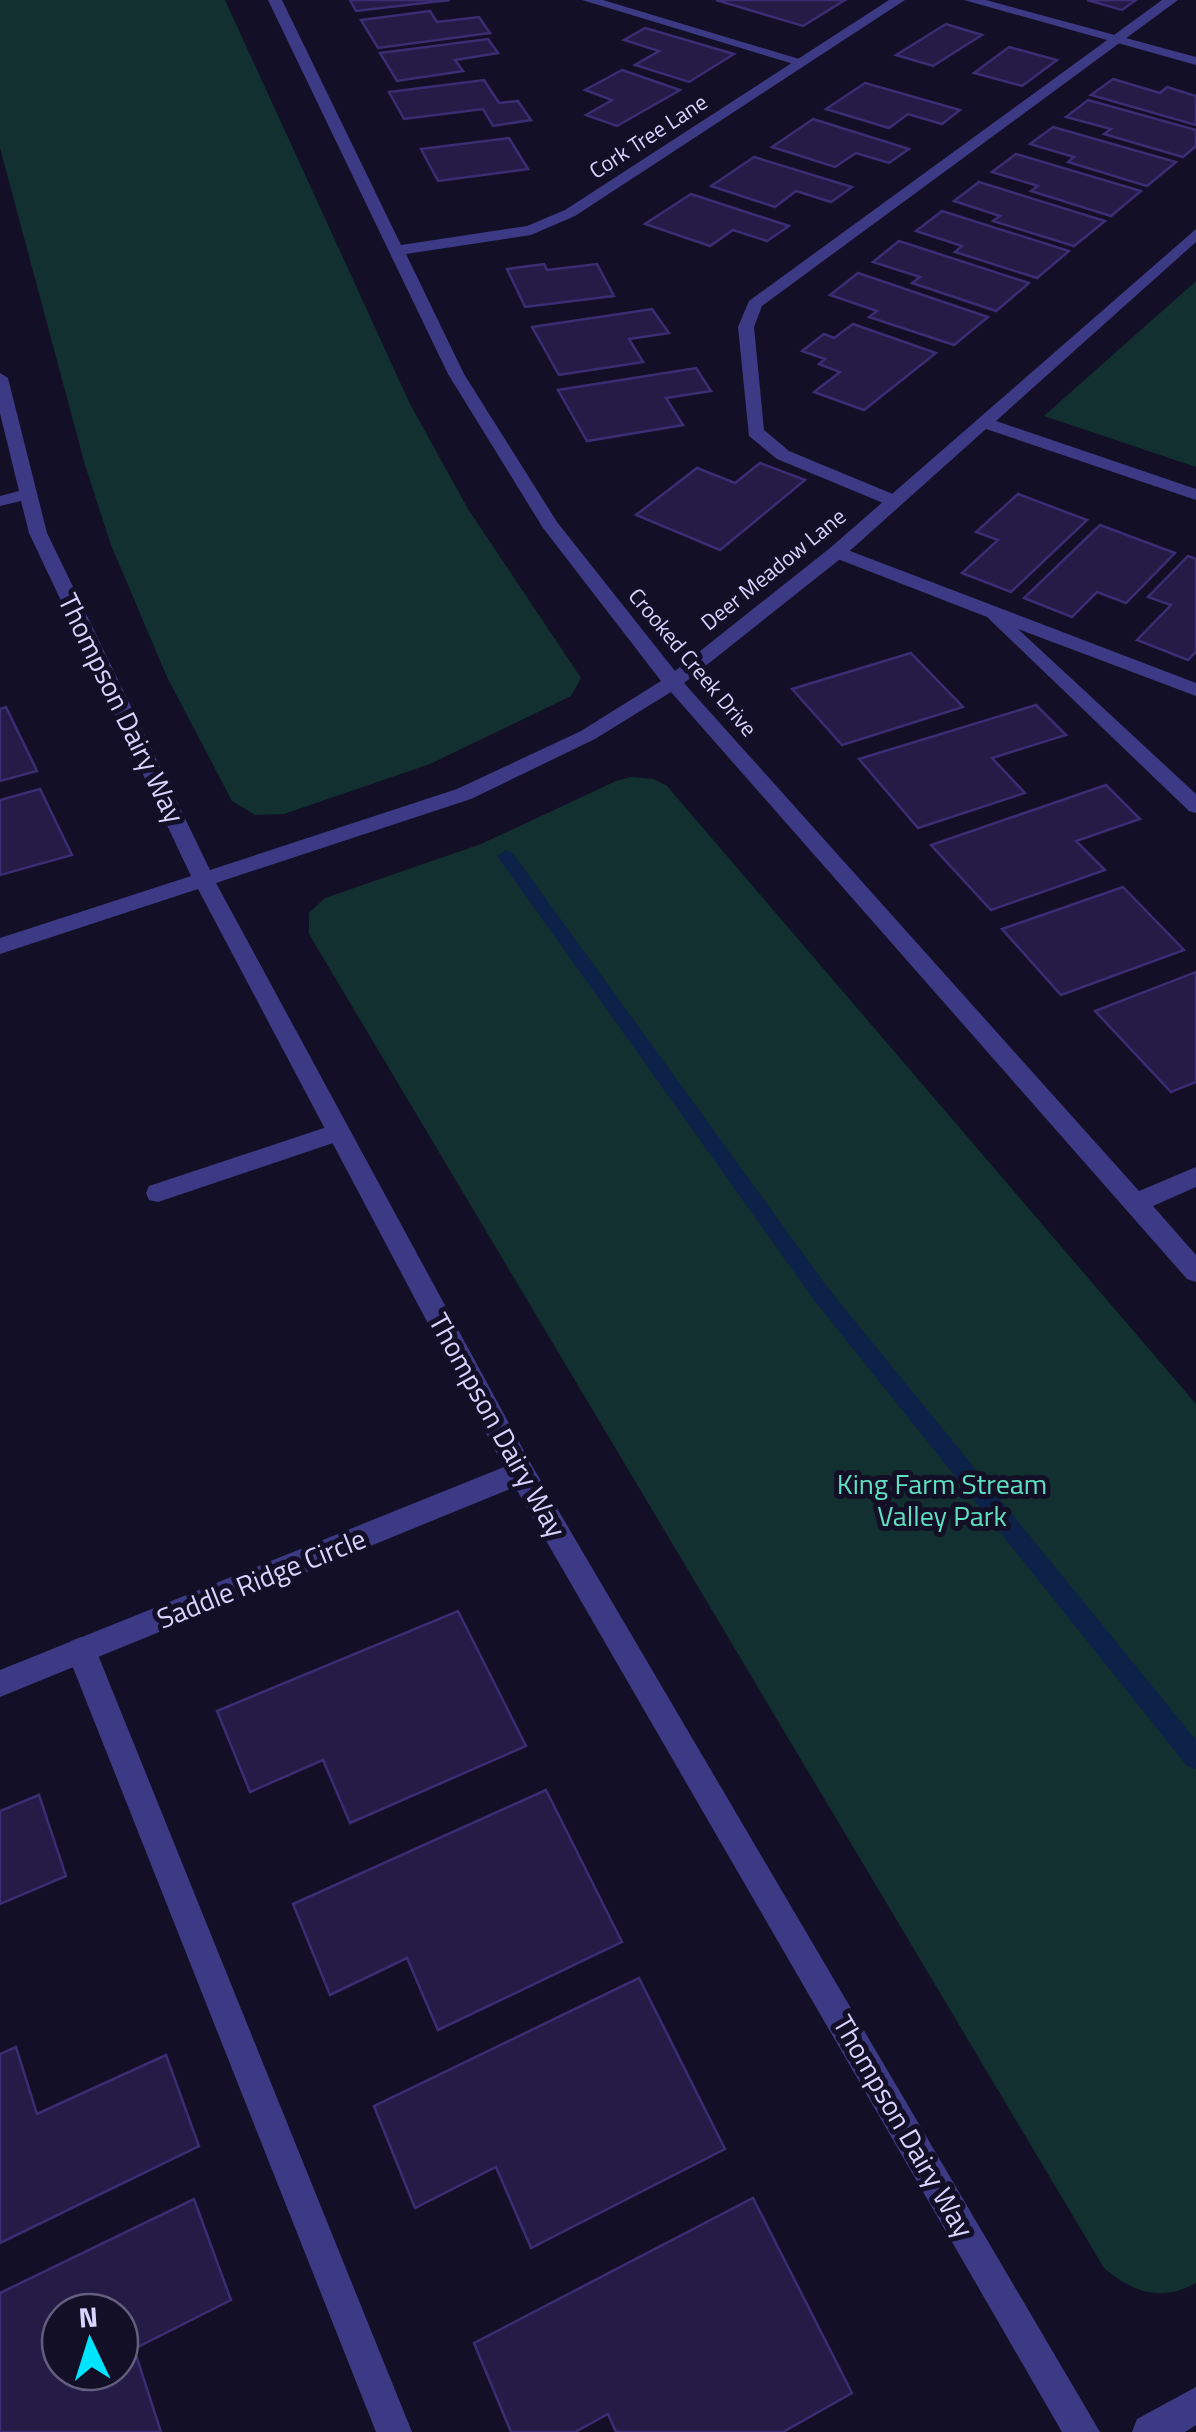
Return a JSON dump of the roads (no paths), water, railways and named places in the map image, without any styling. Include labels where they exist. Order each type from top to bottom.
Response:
[{"type":"street","name":"Crooked Creek Drive","points":[[275,0],[482,421],[548,524],[673,682],[1196,1272]]},
{"type":"street","points":[[589,0],[802,62]]},
{"type":"street","name":"Cork Tree Lane","points":[[398,250],[531,230],[570,213],[898,0]]},
{"type":"street","points":[[972,0],[1196,61]]},
{"type":"street","points":[[894,501],[783,455],[755,432],[746,327],[755,304],[1170,0]]},
{"type":"street","name":"Deer Meadow Lane","points":[[205,882],[464,794],[588,735],[673,682],[838,552],[1196,234]]},
{"type":"street","name":"Thompson Dairy Way","points":[[0,378],[38,533],[205,882],[522,1472],[1082,2432]]},
{"type":"street","points":[[983,422],[1196,496]]},
{"type":"street","points":[[0,501],[29,494]]},
{"type":"street","points":[[838,552],[1196,690]]},
{"type":"street","points":[[986,609],[1196,806]]},
{"type":"street","points":[[0,946],[205,882]]},
{"type":"street","points":[[158,1193],[339,1132]]},
{"type":"street","points":[[1136,1202],[1196,1176]]},
{"type":"street","name":"Saddle Ridge Circle","points":[[0,1684],[522,1472]]},
{"type":"street","points":[[81,1650],[394,2432]]},
{"type":"street","points":[[1150,2432],[1196,2404]]},
{"type":"waterway","points":[[506,856],[821,1294],[1196,1758]]},
{"type":"park label","name":"King Farm Stream Valley Park","points":[[942,1499]]}]
